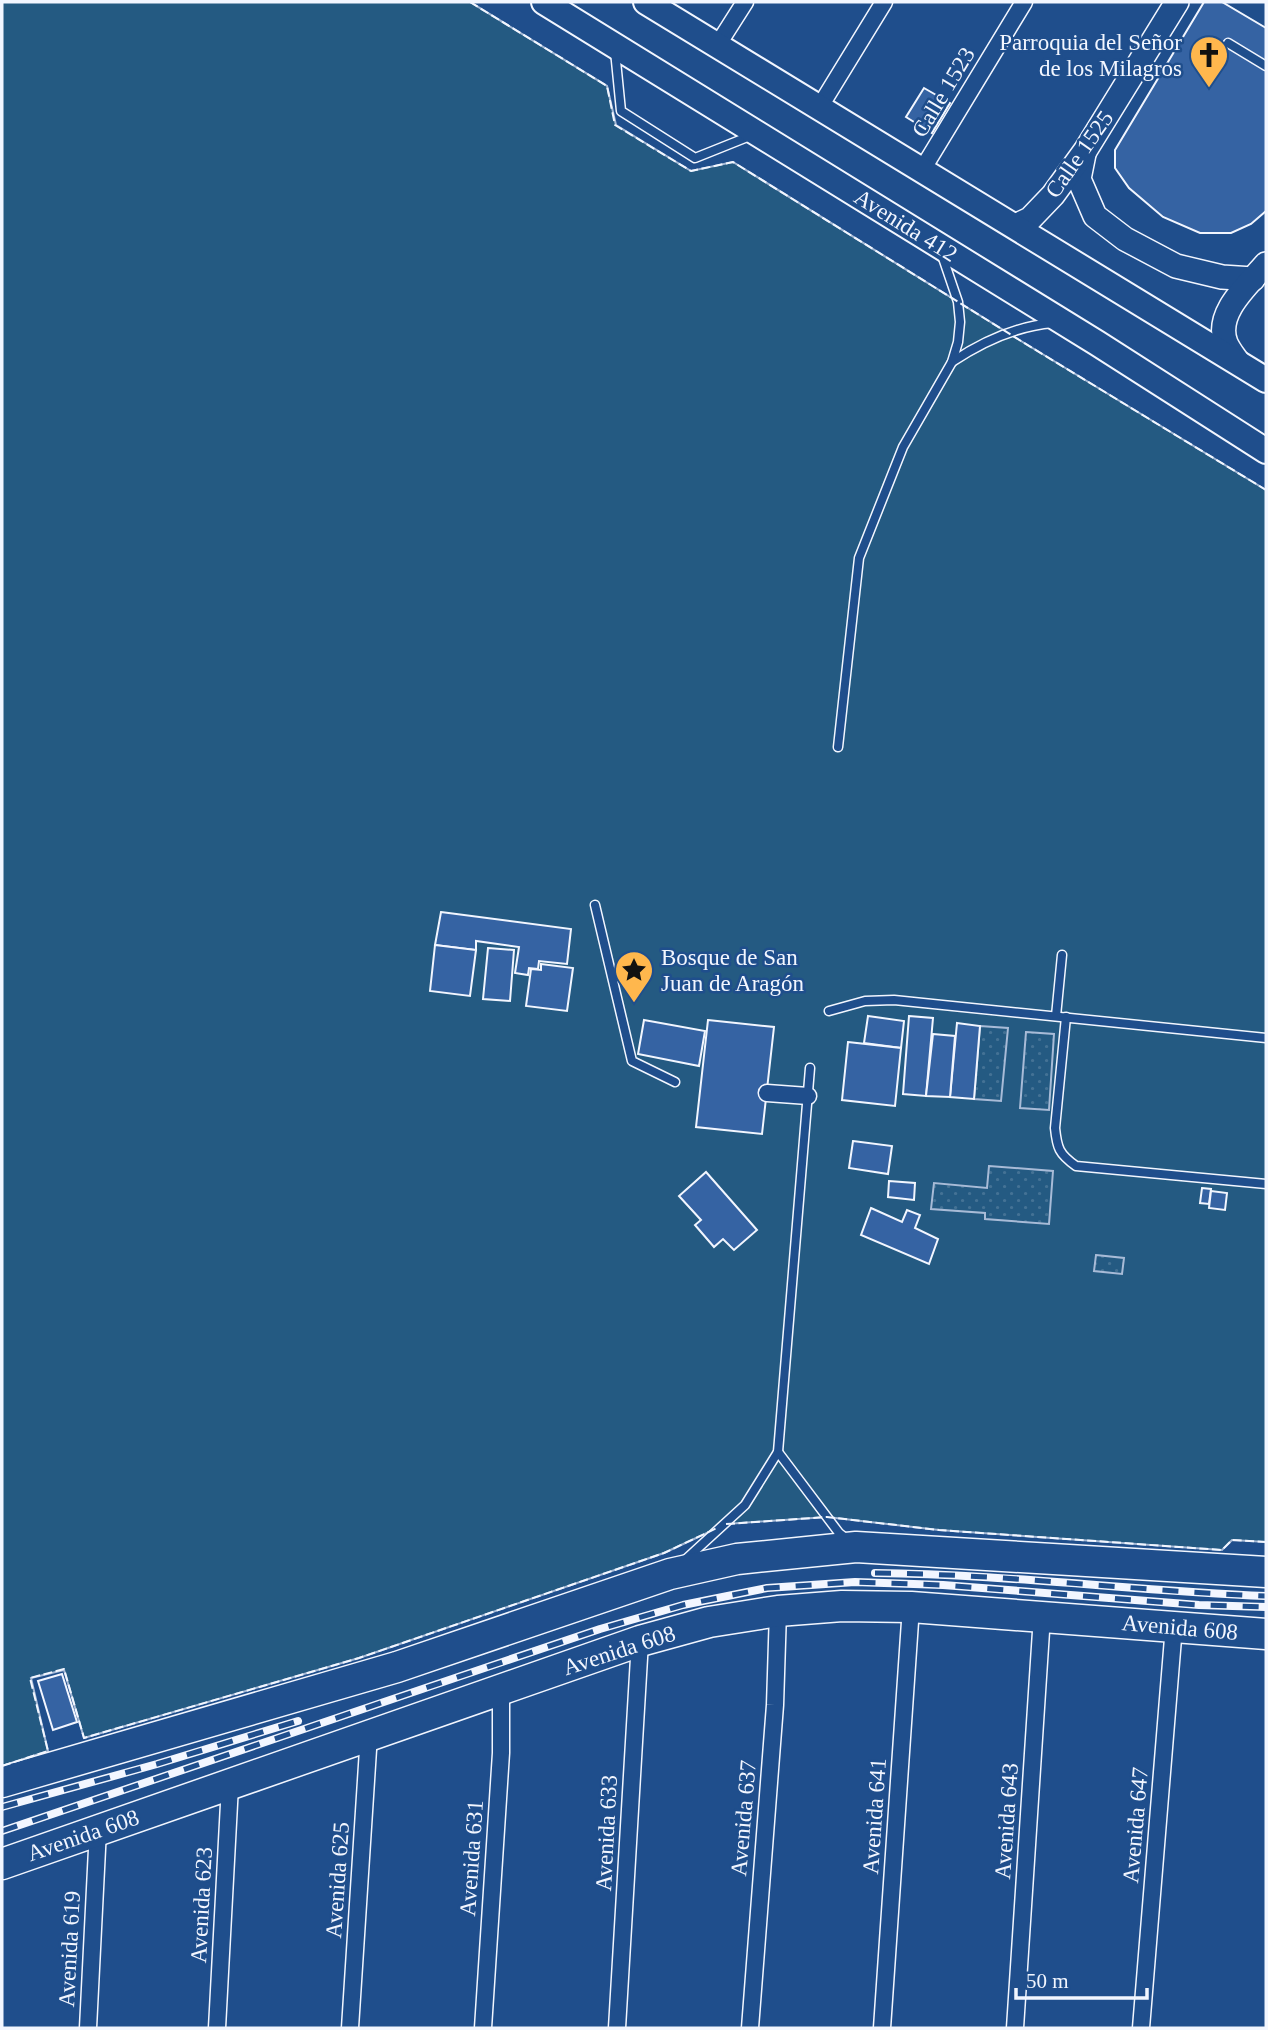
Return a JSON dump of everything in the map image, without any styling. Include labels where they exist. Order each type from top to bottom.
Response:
[{"type":"highway","points":[[2,1782],[397,1667],[670,1574],[737,1559],[856,1547],[1266,1572]]},
{"type":"highway","name":"Avenida 608","points":[[2,1864],[640,1641],[709,1622],[778,1611],[842,1606],[911,1607],[1266,1634]]},
{"type":"main road","name":"Avenida 412","points":[[544,2],[1264,446]]},
{"type":"main road","points":[[646,2],[1266,380]]},
{"type":"street","points":[[718,47],[745,2]]},
{"type":"street","points":[[819,108],[884,2]]},
{"type":"street","name":"Calle 1523","points":[[922,170],[1024,2]]},
{"type":"street","name":"Calle 1525","points":[[1015,226],[1030,219],[1053,195],[1085,151],[1177,2]]},
{"type":"street","points":[[1085,151],[1079,179],[1095,216],[1125,239],[1175,266],[1222,277],[1260,271]]},
{"type":"street","points":[[1238,362],[1226,342],[1223,328],[1226,315],[1260,271]]},
{"type":"street","points":[[766,1093],[808,1096]]},
{"type":"street","name":"Avenida 641","points":[[882,2028],[911,1607]]},
{"type":"street","name":"Avenida 637","points":[[750,2028],[775,1705],[778,1611]]},
{"type":"street","name":"Avenida 643","points":[[1015,2028],[1042,1616]]},
{"type":"street","name":"Avenida 647","points":[[1141,2028],[1174,1626]]},
{"type":"street","name":"Avenida 633","points":[[617,2028],[640,1641]]},
{"type":"street","name":"Avenida 631","points":[[482,2028],[501,1753],[500,1690]]},
{"type":"street","name":"Avenida 625","points":[[350,2028],[369,1734]]},
{"type":"street","name":"Avenida 623","points":[[217,2028],[230,1784]]},
{"type":"street","name":"Avenida 619","points":[[88,2028],[98,1829]]},
{"type":"lane","points":[[1228,43],[1266,66]]},
{"type":"lane","points":[[614,45],[621,111],[695,158],[757,133]]},
{"type":"lane","points":[[838,747],[859,558],[903,447],[952,362],[958,342],[958,302],[946,263],[937,245]]},
{"type":"lane","points":[[952,362],[988,341],[1042,324],[1062,322]]},
{"type":"lane","points":[[595,905],[632,1061],[675,1083]]},
{"type":"lane","points":[[1056,1016],[1062,955]]},
{"type":"lane","points":[[829,1011],[865,1001],[894,1000],[1266,1038]]},
{"type":"lane","points":[[1066,1017],[1055,1128],[1057,1144],[1063,1157],[1076,1166],[1266,1184]]},
{"type":"lane","points":[[670,1574],[745,1505],[778,1452],[810,1068]]},
{"type":"lane","points":[[778,1452],[839,1533],[856,1547]]},
{"type":"shaded area","name":"Bosque de San Juan de Aragón","points":[[2,2],[470,2],[607,86],[616,125],[691,171],[733,162],[1266,490],[1266,1542],[1232,1540],[1222,1550],[939,1530],[827,1517],[726,1524],[664,1553],[359,1658],[84,1738],[64,1670],[31,1678],[48,1751],[2,1766]]},
{"type":"shaded area","points":[[980,1026],[1008,1028],[1001,1101],[974,1099]]},
{"type":"shaded area","points":[[1026,1032],[1054,1034],[1049,1110],[1020,1108]]},
{"type":"shaded area","points":[[989,1166],[1053,1171],[1049,1224],[985,1219],[985,1213],[931,1209],[934,1183],[987,1188]]},
{"type":"shaded area","points":[[1096,1255],[1124,1258],[1122,1274],[1094,1271]]},
{"type":"building","name":"Parroquia del Señor de los Milagros","points":[[1204,2],[1222,2],[1266,28],[1266,211],[1251,224],[1231,233],[1200,233],[1163,217],[1129,188],[1115,168],[1115,150]]},
{"type":"building","points":[[924,88],[950,103],[932,133],[906,117]]},
{"type":"building","points":[[441,912],[571,929],[567,964],[539,961],[538,969],[529,968],[528,975],[515,973],[519,947],[476,941],[476,950],[435,945]]},
{"type":"building","points":[[435,945],[476,950],[470,996],[430,991]]},
{"type":"building","points":[[488,948],[514,950],[510,1001],[483,999]]},
{"type":"building","points":[[541,964],[573,968],[567,1011],[526,1006],[531,969],[541,970]]},
{"type":"building","points":[[868,1016],[904,1021],[901,1048],[864,1043]]},
{"type":"building","points":[[909,1016],[933,1018],[926,1096],[903,1094]]},
{"type":"building","points":[[644,1020],[705,1031],[699,1066],[638,1054]]},
{"type":"building","points":[[708,1020],[774,1027],[762,1134],[696,1127]]},
{"type":"building","points":[[957,1023],[980,1026],[974,1099],[950,1097]]},
{"type":"building","points":[[933,1034],[955,1036],[950,1097],[926,1096]]},
{"type":"building","points":[[848,1042],[901,1048],[895,1106],[842,1100]]},
{"type":"building","points":[[853,1141],[892,1146],[888,1174],[849,1168]]},
{"type":"building","points":[[706,1172],[757,1230],[734,1250],[723,1239],[714,1247],[695,1225],[701,1220],[679,1196]]},
{"type":"building","points":[[889,1181],[915,1183],[914,1200],[888,1197]]},
{"type":"building","points":[[1202,1188],[1211,1189],[1209,1204],[1200,1203]]},
{"type":"building","points":[[1211,1191],[1227,1193],[1225,1210],[1209,1208]]},
{"type":"building","points":[[871,1208],[902,1222],[907,1210],[920,1215],[915,1228],[938,1239],[929,1264],[861,1235]]},
{"type":"building","points":[[62,1674],[77,1722],[53,1730],[38,1681]]},
{"type":"railway","points":[[875,1573],[973,1576],[1266,1596]]},
{"type":"railway","points":[[2,1831],[600,1629],[683,1605],[767,1588],[855,1582],[943,1585],[1199,1605],[1266,1607]]},
{"type":"railway","points":[[2,1807],[298,1721]]},
{"type":"fence","points":[[470,2],[607,86],[615,125],[691,171],[733,162],[1266,490]]},
{"type":"fence","points":[[726,1524],[827,1517],[939,1530],[1222,1550],[1232,1540],[1266,1542]]},
{"type":"fence","points":[[2,1766],[48,1751],[30,1678],[64,1669],[84,1738],[359,1658],[664,1553],[717,1528]]},
{"type":"place","name":"Parroquia del Señor de los Milagros","points":[[1209,89]]},
{"type":"place","name":"Bosque de San Juan de Aragón","points":[[634,1004]]}]
